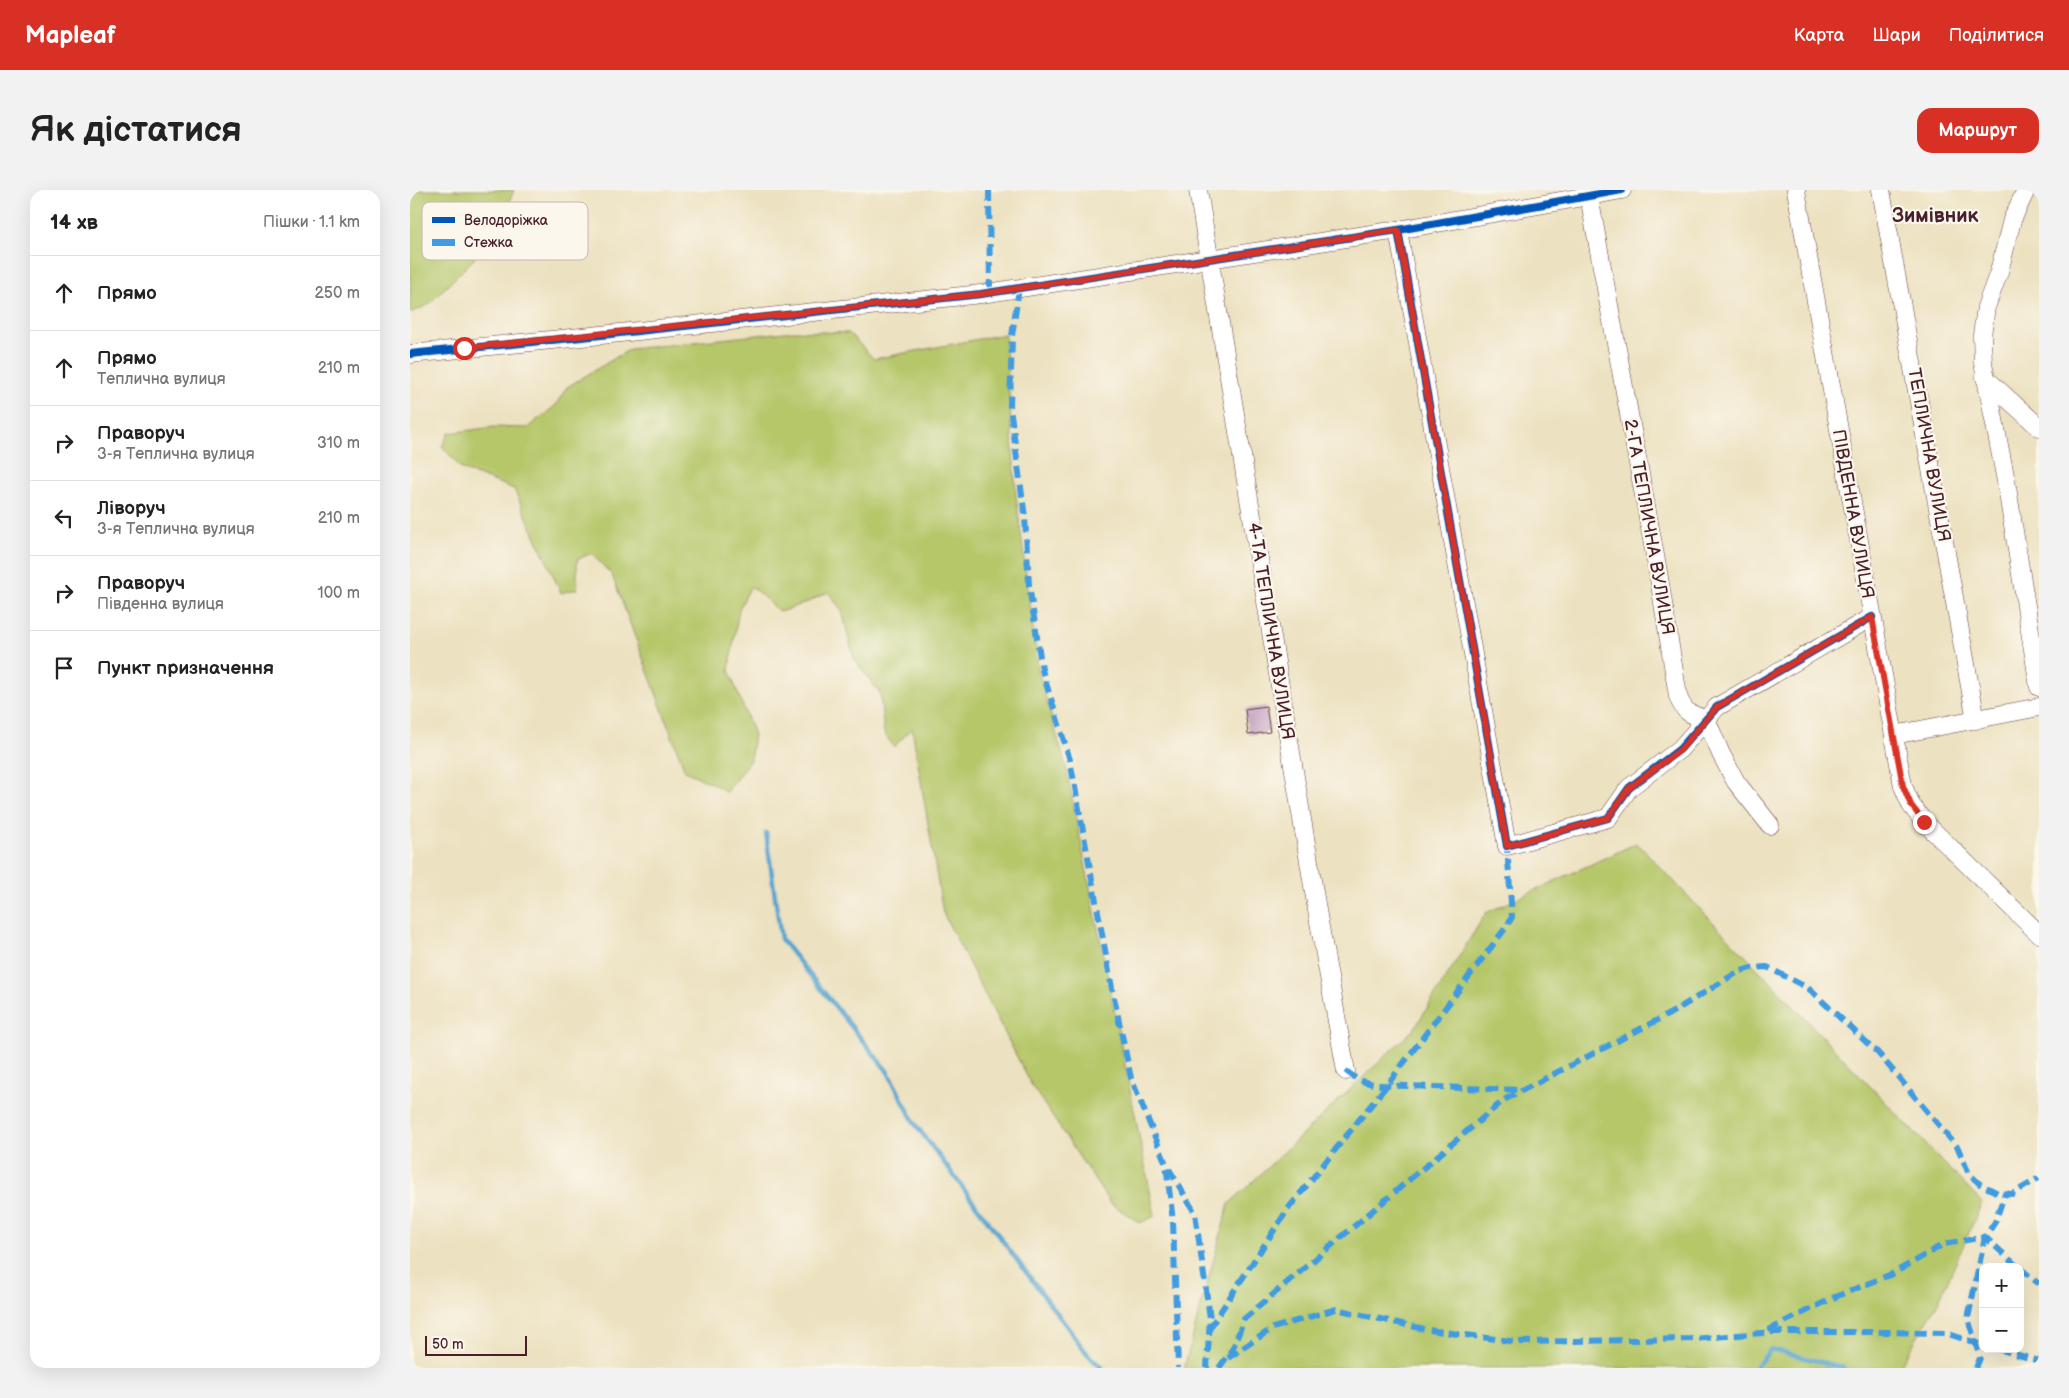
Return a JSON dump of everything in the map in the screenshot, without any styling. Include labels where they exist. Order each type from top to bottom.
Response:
[{"type":"street","name":"4-ТА ТЕПЛИЧНА ВУЛИЦЯ","points":[[1198,190],[1318,916],[1346,1071]]},
{"type":"street","points":[[410,354],[981,294],[1398,230],[1622,190]]},
{"type":"street","name":"ПІВДЕННА ВУЛИЦЯ","points":[[1796,190],[1903,786],[1911,805],[1924,822],[2039,934]]},
{"type":"street","name":"ТЕПЛИЧНА ВУЛИЦЯ","points":[[1881,190],[1976,720]]},
{"type":"street","points":[[2026,190],[2012,220],[1999,272],[1986,308],[1982,335],[1982,363],[2006,481],[2039,687]]},
{"type":"street","name":"2-ГА ТЕПЛИЧНА ВУЛИЦЯ","points":[[1589,196],[1658,572],[1678,696],[1685,711],[1706,719]]},
{"type":"street","points":[[1398,230],[1507,846],[1608,818],[1629,788],[1680,750],[1717,707],[1872,617]]},
{"type":"street","points":[[1985,378],[2039,427]]},
{"type":"street","points":[[1894,735],[2039,707]]},
{"type":"street","points":[[1706,719],[1721,754],[1736,782],[1770,825]]},
{"type":"green space","points":[[410,190],[514,190],[509,202],[422,202],[422,260],[473,260],[428,305],[410,313]]},
{"type":"green space","points":[[794,331],[849,333],[874,359],[1005,334],[1016,495],[1039,674],[1066,767],[1155,1216],[1140,1223],[1110,1203],[1032,1086],[943,913],[912,728],[894,747],[884,733],[880,693],[854,659],[842,611],[828,592],[808,602],[780,612],[751,586],[739,609],[729,670],[754,735],[750,760],[726,793],[719,787],[685,771],[612,575],[591,553],[577,560],[577,589],[561,593],[514,489],[462,469],[442,446],[449,433],[494,427],[527,428],[555,406],[567,387],[630,349]]},
{"type":"green space","points":[[1637,843],[1982,1203],[1938,1303],[1899,1368],[1184,1368],[1229,1204],[1414,1029],[1486,913]]},
{"type":"building","points":[[1266,706],[1270,732],[1248,735],[1245,709]]},
{"type":"waterway","points":[[766,833],[781,939],[888,1072],[915,1124],[1089,1356],[1102,1368]]},
{"type":"waterway","points":[[1755,1368],[1771,1349],[1844,1368]]},
{"type":"marked path","points":[[989,190],[990,292]]},
{"type":"marked path","points":[[1019,288],[1012,336],[1010,407],[1025,517],[1029,585],[1042,670],[1070,760],[1112,988],[1131,1078],[1166,1164],[1173,1221],[1178,1368]]},
{"type":"marked path","points":[[1209,1329],[1288,1209],[1387,1085],[1507,926],[1512,917],[1507,846]]},
{"type":"marked path","points":[[1219,1368],[1233,1348],[1244,1319],[1504,1100],[1671,1013],[1738,972],[1751,968],[1767,967],[1808,988],[1878,1053],[1958,1148],[1969,1174],[1980,1184],[1998,1193],[2012,1194],[2039,1178]]},
{"type":"marked path","points":[[1346,1071],[1358,1080],[1377,1085],[1522,1090]]},
{"type":"marked path","points":[[1169,1169],[1195,1213],[1210,1318],[1207,1368]]},
{"type":"marked path","points":[[1976,1368],[1980,1358],[1968,1318],[1985,1237],[1995,1222],[2005,1193]]},
{"type":"marked path","points":[[1768,1330],[1835,1297],[1892,1274],[1944,1244],[1985,1237],[2014,1263]]},
{"type":"marked path","points":[[2024,1271],[2039,1284]]},
{"type":"marked path","points":[[1228,1358],[1273,1328],[1336,1309],[1429,1330],[1517,1342],[1692,1339],[1774,1332],[1884,1332],[1945,1333],[1979,1344]]},
{"type":"marked path","points":[[2012,1353],[2039,1361]]},
{"type":"cycle path","points":[[410,354],[981,294],[1398,230],[1622,190]]},
{"type":"cycle path","points":[[1398,230],[1507,846],[1608,818],[1629,788],[1680,749],[1717,707],[1872,617]]},
{"type":"district","name":"Зимівник","points":[[1935,216]]},
{"type":"route","points":[[464,348],[981,294],[1398,230],[1507,846],[1608,818],[1629,788],[1680,750],[1717,707],[1872,617],[1903,786],[1911,805],[1924,822]]}]
